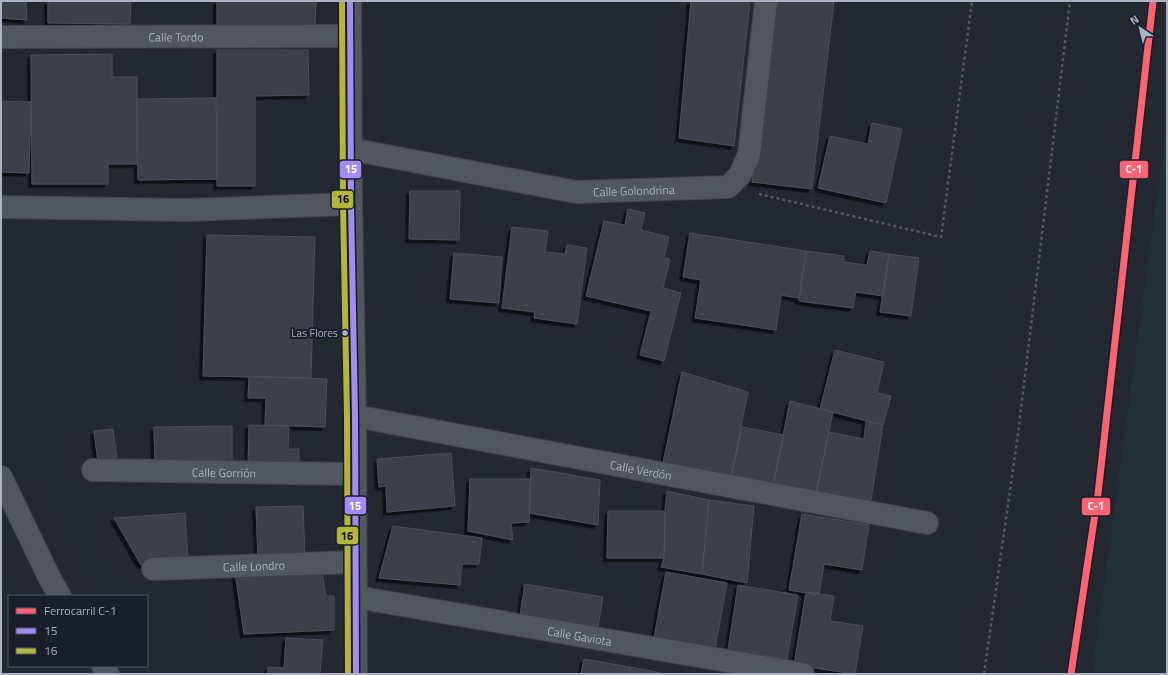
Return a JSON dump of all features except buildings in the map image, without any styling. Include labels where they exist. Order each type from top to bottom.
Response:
[{"type":"street","points":[[350,1],[350,149],[355,416],[354,474],[356,674]]},
{"type":"street","points":[[728,187],[740,175],[749,154],[766,1]]},
{"type":"street","name":"Calle Tordo","points":[[1,37],[350,36]]},
{"type":"street","name":"Calle Golondrina","points":[[350,149],[576,192],[728,187]]},
{"type":"street","points":[[1,207],[185,210],[351,204]]},
{"type":"street","name":"Calle Verdón","points":[[355,416],[927,523]]},
{"type":"street","name":"Calle Gorrión","points":[[93,470],[354,474]]},
{"type":"street","points":[[1,477],[50,579],[59,595]]},
{"type":"street","name":"Calle Londro","points":[[153,570],[355,562]]},
{"type":"street","name":"Calle Gaviota","points":[[356,597],[804,674]]},
{"type":"path","points":[[728,187],[941,237],[972,1]]},
{"type":"path","points":[[984,674],[1019,426],[1070,1]]},
{"type":"shaded area","points":[[1167,124],[1167,674],[1092,674]]},
{"type":"rail line","name":"C-1","points":[[1071,674],[1098,494],[1153,1]]},
{"type":"transit line","name":"16","points":[[342,1],[343,204],[347,416],[348,674]]},
{"type":"transit line","name":"15","points":[[350,1],[351,204],[355,416],[356,674]]},
{"type":"place","name":"Las Flores","points":[[345,333]]}]
